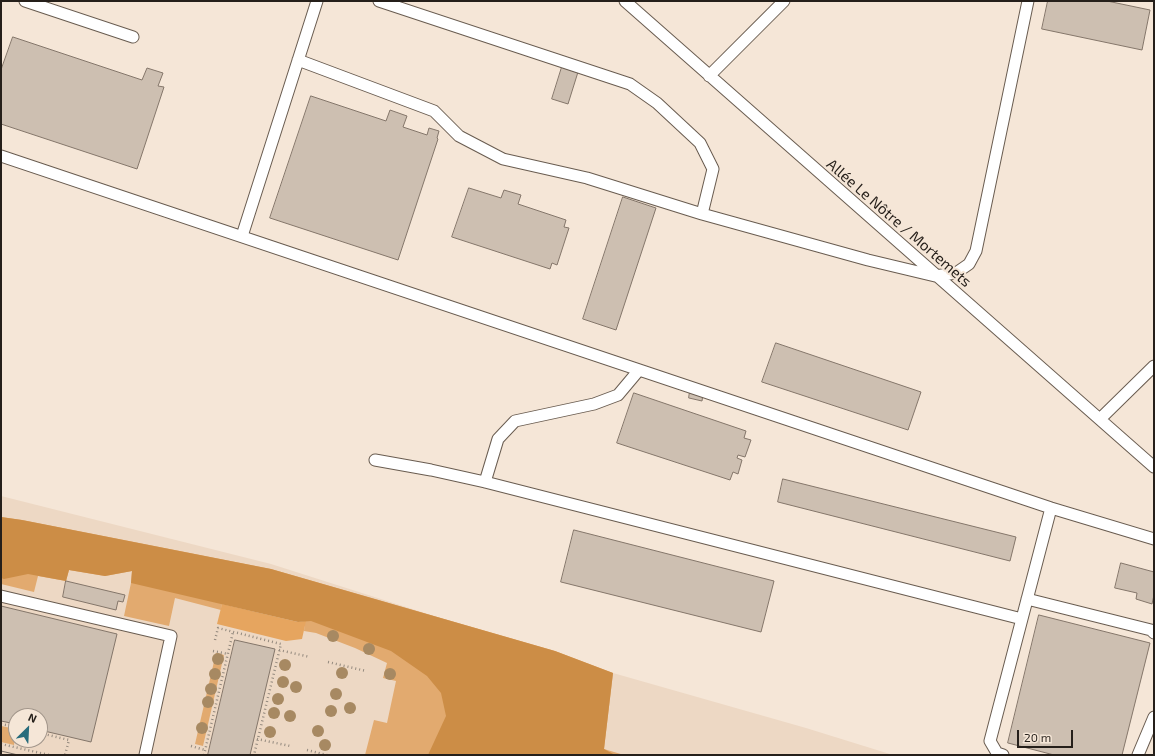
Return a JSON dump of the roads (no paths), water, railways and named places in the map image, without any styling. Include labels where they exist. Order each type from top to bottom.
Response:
[{"type":"lane","points":[[25,1],[133,37]]},
{"type":"lane","points":[[242,236],[317,1]]},
{"type":"lane","points":[[379,1],[630,84],[657,103],[700,143],[713,169],[702,214]]},
{"type":"lane","name":"Allée Le Nôtre / Mortemets","points":[[625,1],[935,276],[1154,467]]},
{"type":"lane","points":[[709,76],[784,1]]},
{"type":"lane","points":[[298,60],[434,111],[459,136],[503,159],[587,178],[702,214],[868,260],[935,276],[956,273],[969,264],[976,251],[1028,1]]},
{"type":"lane","points":[[1,156],[1051,508],[1154,539]]},
{"type":"lane","points":[[1100,419],[1154,366]]},
{"type":"lane","points":[[486,482],[498,439],[515,420],[594,404],[618,395],[639,370]]},
{"type":"lane","points":[[375,460],[432,470],[486,482],[1022,619]]},
{"type":"lane","points":[[1003,755],[997,753],[990,741],[1051,508]]},
{"type":"lane","points":[[1,596],[171,636],[145,755]]},
{"type":"lane","points":[[1027,599],[1152,630],[1154,633]]},
{"type":"lane","points":[[1138,755],[1154,717]]},
{"type":"tram line","points":[[1,751],[18,755]]}]
